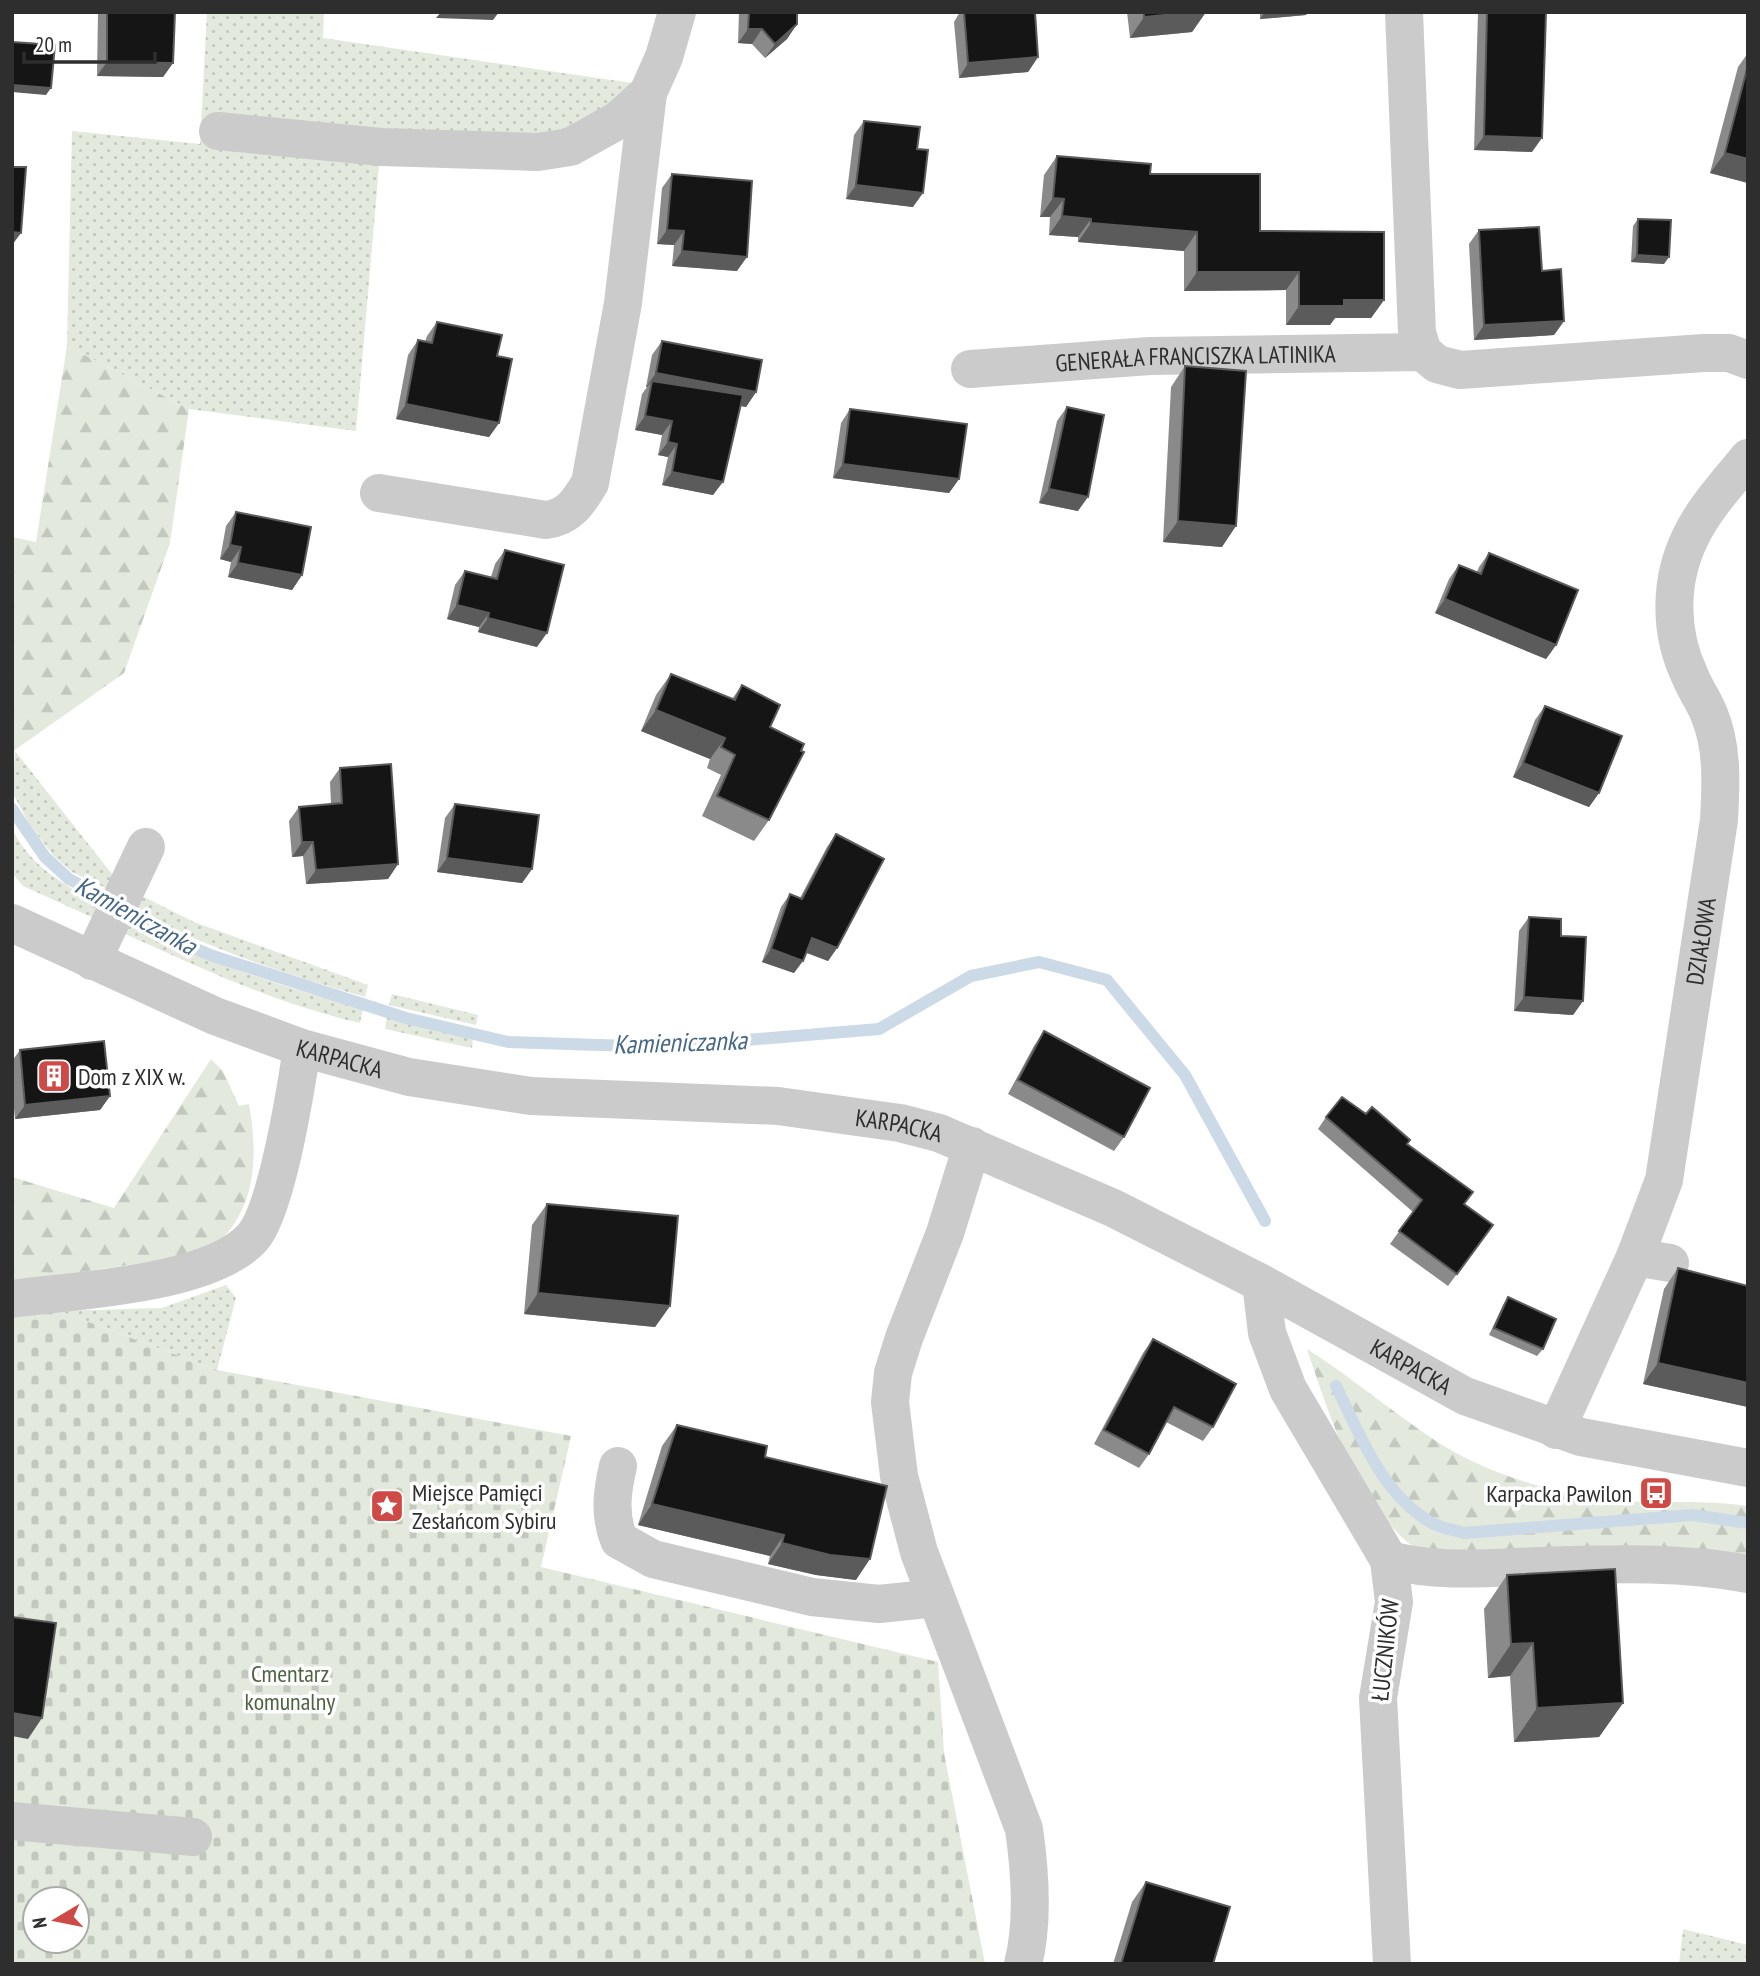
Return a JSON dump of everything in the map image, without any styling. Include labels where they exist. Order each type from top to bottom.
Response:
[{"type":"street","points":[[379,493],[546,520],[559,519],[580,499],[590,483],[623,303],[648,93],[664,57],[677,12]]},
{"type":"street","points":[[1404,12],[1417,333],[1423,352]]},
{"type":"street","points":[[218,131],[381,147],[538,152],[570,147],[617,121],[648,93]]},
{"type":"street","name":"GENERAŁA FRANCISZKA LATINIKA","points":[[970,369],[1150,356],[1423,352],[1437,364],[1460,370],[1704,353],[1729,354],[1748,360]]},
{"type":"street","name":"DZIAŁOWA","points":[[1556,1430],[1653,1260],[1681,1053],[1720,820],[1718,747],[1710,715],[1689,674],[1678,642],[1674,614],[1675,586],[1690,537],[1704,512],[1748,458]]},
{"type":"street","points":[[92,961],[146,846]]},
{"type":"street","name":"KARPACKA","points":[[12,923],[215,1016],[302,1048],[370,1068],[476,1090],[531,1096],[778,1106],[900,1123],[972,1146],[1113,1208],[1261,1283],[1465,1396],[1556,1430],[1632,1448],[1748,1468]]},
{"type":"street","points":[[12,1299],[188,1274],[233,1254],[253,1237],[268,1209],[302,1048]]},
{"type":"street","points":[[972,1146],[945,1233],[904,1338],[893,1373],[890,1402],[895,1452],[906,1507],[936,1598],[1024,1829],[1029,1860],[1029,1903],[1023,1964]]},
{"type":"street","name":"ŁUCZNIKÓW","points":[[1261,1283],[1267,1333],[1288,1389],[1389,1560],[1394,1602],[1378,1698],[1392,1964]]},
{"type":"street","points":[[618,1466],[612,1494],[612,1521],[615,1530],[619,1539],[631,1549],[653,1559],[812,1597],[853,1604],[936,1598]]},
{"type":"street","points":[[1389,1560],[1418,1568],[1625,1563],[1717,1569],[1748,1574]]},
{"type":"street","points":[[12,1821],[194,1837]]},
{"type":"green space","points":[[207,12],[324,12],[323,38],[639,84],[573,137],[380,155],[356,431],[189,409],[67,346],[72,131],[200,144]]},
{"type":"green space","points":[[67,346],[189,409],[170,543],[124,673],[12,752],[12,537],[36,542]]},
{"type":"green space","points":[[15,751],[119,883],[114,892],[72,872],[53,855],[30,825],[12,792]]},
{"type":"green space","points":[[12,828],[29,855],[40,866],[65,884],[107,907],[98,920],[23,886],[12,873]]},
{"type":"green space","points":[[138,894],[194,922],[368,985],[365,997],[276,969],[189,936],[133,909]]},
{"type":"green space","points":[[126,920],[212,961],[363,1009],[360,1023],[298,1006],[181,959],[123,933]]},
{"type":"green space","points":[[392,994],[478,1015],[476,1025],[389,1005]]},
{"type":"green space","points":[[387,1016],[473,1038],[472,1048],[385,1029]]},
{"type":"green space","points":[[211,1059],[223,1071],[239,1106],[249,1104],[254,1156],[249,1190],[243,1207],[221,1240],[197,1255],[12,1282],[12,1177],[114,1208]]},
{"type":"green space","points":[[226,1285],[236,1298],[217,1370],[59,1311],[162,1308]]},
{"type":"green space","name":"Cmentarz komunalny","points":[[59,1311],[217,1370],[571,1436],[541,1567],[938,1662],[944,1753],[985,1964],[12,1964],[12,1318]]},
{"type":"green space","points":[[1307,1349],[1450,1450],[1508,1476],[1568,1493],[1608,1500],[1708,1502],[1748,1506],[1748,1558],[1436,1556],[1417,1548],[1388,1523],[1358,1477],[1334,1426]]},
{"type":"green space","points":[[1683,1929],[1748,1945],[1748,1964],[1679,1964]]},
{"type":"building","points":[[107,12],[175,12],[173,63],[107,62]]},
{"type":"building","points":[[749,12],[797,12],[797,24],[775,44],[762,29],[748,29]]},
{"type":"building","points":[[964,12],[1035,12],[1038,57],[968,63]]},
{"type":"building","points":[[1144,12],[1196,12],[1144,17]]},
{"type":"building","points":[[1487,12],[1546,12],[1542,138],[1484,136]]},
{"type":"building","points":[[12,42],[55,45],[51,88],[12,85]]},
{"type":"building","points":[[1748,65],[1748,159],[1725,153]]},
{"type":"building","points":[[864,121],[920,127],[917,149],[928,150],[923,193],[856,185]]},
{"type":"building","points":[[1057,156],[1151,164],[1150,174],[1260,174],[1260,231],[1384,232],[1384,300],[1344,300],[1344,306],[1299,306],[1299,272],[1197,272],[1197,232],[1091,223],[1091,219],[1062,216],[1064,199],[1053,198]]},
{"type":"building","points":[[12,167],[26,167],[21,233],[12,232]]},
{"type":"building","points":[[672,174],[752,181],[747,257],[682,251],[684,231],[667,230]]},
{"type":"building","points":[[1638,219],[1671,220],[1669,257],[1637,255]]},
{"type":"building","points":[[1539,227],[1542,271],[1561,269],[1564,321],[1484,325],[1479,230]]},
{"type":"building","points":[[437,322],[502,335],[497,356],[512,359],[499,423],[406,404],[418,340],[432,343]]},
{"type":"building","points":[[662,341],[762,360],[756,392],[656,373]]},
{"type":"building","points":[[1185,366],[1246,371],[1236,526],[1178,521]]},
{"type":"building","points":[[652,381],[743,395],[723,482],[672,472],[677,444],[668,442],[672,421],[645,416]]},
{"type":"building","points":[[1067,407],[1104,415],[1088,497],[1049,489]]},
{"type":"building","points":[[850,409],[967,424],[959,479],[843,464]]},
{"type":"building","points":[[236,512],[311,527],[302,575],[238,563],[241,547],[230,545]]},
{"type":"building","points":[[505,550],[564,565],[547,633],[488,618],[489,613],[457,605],[465,571],[497,579]]},
{"type":"building","points":[[1489,553],[1578,590],[1556,645],[1445,599],[1459,565],[1481,574]]},
{"type":"building","points":[[671,674],[735,700],[742,685],[780,705],[770,727],[804,744],[801,751],[804,752],[769,820],[717,796],[735,755],[721,747],[725,738],[656,710]]},
{"type":"building","points":[[1545,706],[1622,736],[1599,793],[1523,763]]},
{"type":"building","points":[[391,764],[398,864],[316,870],[313,842],[302,842],[299,807],[342,803],[340,768]]},
{"type":"building","points":[[455,804],[539,815],[532,869],[447,858]]},
{"type":"building","points":[[836,834],[884,859],[837,948],[812,938],[803,961],[771,949],[790,894],[802,899]]},
{"type":"building","points":[[1529,917],[1561,919],[1561,936],[1586,937],[1583,1001],[1524,997]]},
{"type":"building","points":[[1044,1031],[1150,1088],[1124,1137],[1018,1080]]},
{"type":"building","name":"Dom z XIX w.","points":[[104,1041],[110,1096],[25,1105],[20,1050]]},
{"type":"building","points":[[1342,1097],[1366,1114],[1372,1107],[1410,1140],[1407,1144],[1473,1192],[1464,1204],[1493,1225],[1457,1274],[1399,1231],[1422,1200],[1326,1117]]},
{"type":"building","points":[[547,1204],[678,1216],[670,1306],[538,1293]]},
{"type":"building","points":[[1678,1268],[1748,1286],[1748,1383],[1658,1363]]},
{"type":"building","points":[[1508,1297],[1556,1319],[1543,1349],[1494,1328]]},
{"type":"building","points":[[1153,1339],[1236,1384],[1213,1427],[1174,1407],[1149,1454],[1104,1430]]},
{"type":"building","points":[[677,1425],[767,1446],[765,1457],[887,1486],[870,1559],[830,1555],[782,1543],[784,1535],[652,1504]]},
{"type":"building","points":[[1615,1569],[1623,1703],[1537,1708],[1533,1643],[1511,1644],[1507,1575]]},
{"type":"building","points":[[12,1617],[56,1623],[42,1718],[12,1713]]},
{"type":"building","points":[[1146,1882],[1230,1907],[1213,1964],[1121,1964]]},
{"type":"waterway","name":"Kamieniczanka","points":[[12,809],[45,857],[69,879],[108,899],[163,935],[213,956],[406,1018],[508,1042],[661,1047],[879,1029],[971,976],[1039,962],[1107,980],[1185,1075],[1265,1221]]},
{"type":"waterway","name":"Kamieniczanka","points":[[1336,1386],[1374,1462],[1386,1480],[1399,1497],[1415,1511],[1439,1526],[1464,1533],[1693,1515],[1748,1523]]},
{"type":"place","name":"Dom z XIX w.","points":[[54,1076]]},
{"type":"place","name":"Karpacka Pawilon","points":[[1656,1493]]},
{"type":"place","name":"Miejsce Pamięci Zesłańcom Sybiru","points":[[387,1506]]}]
